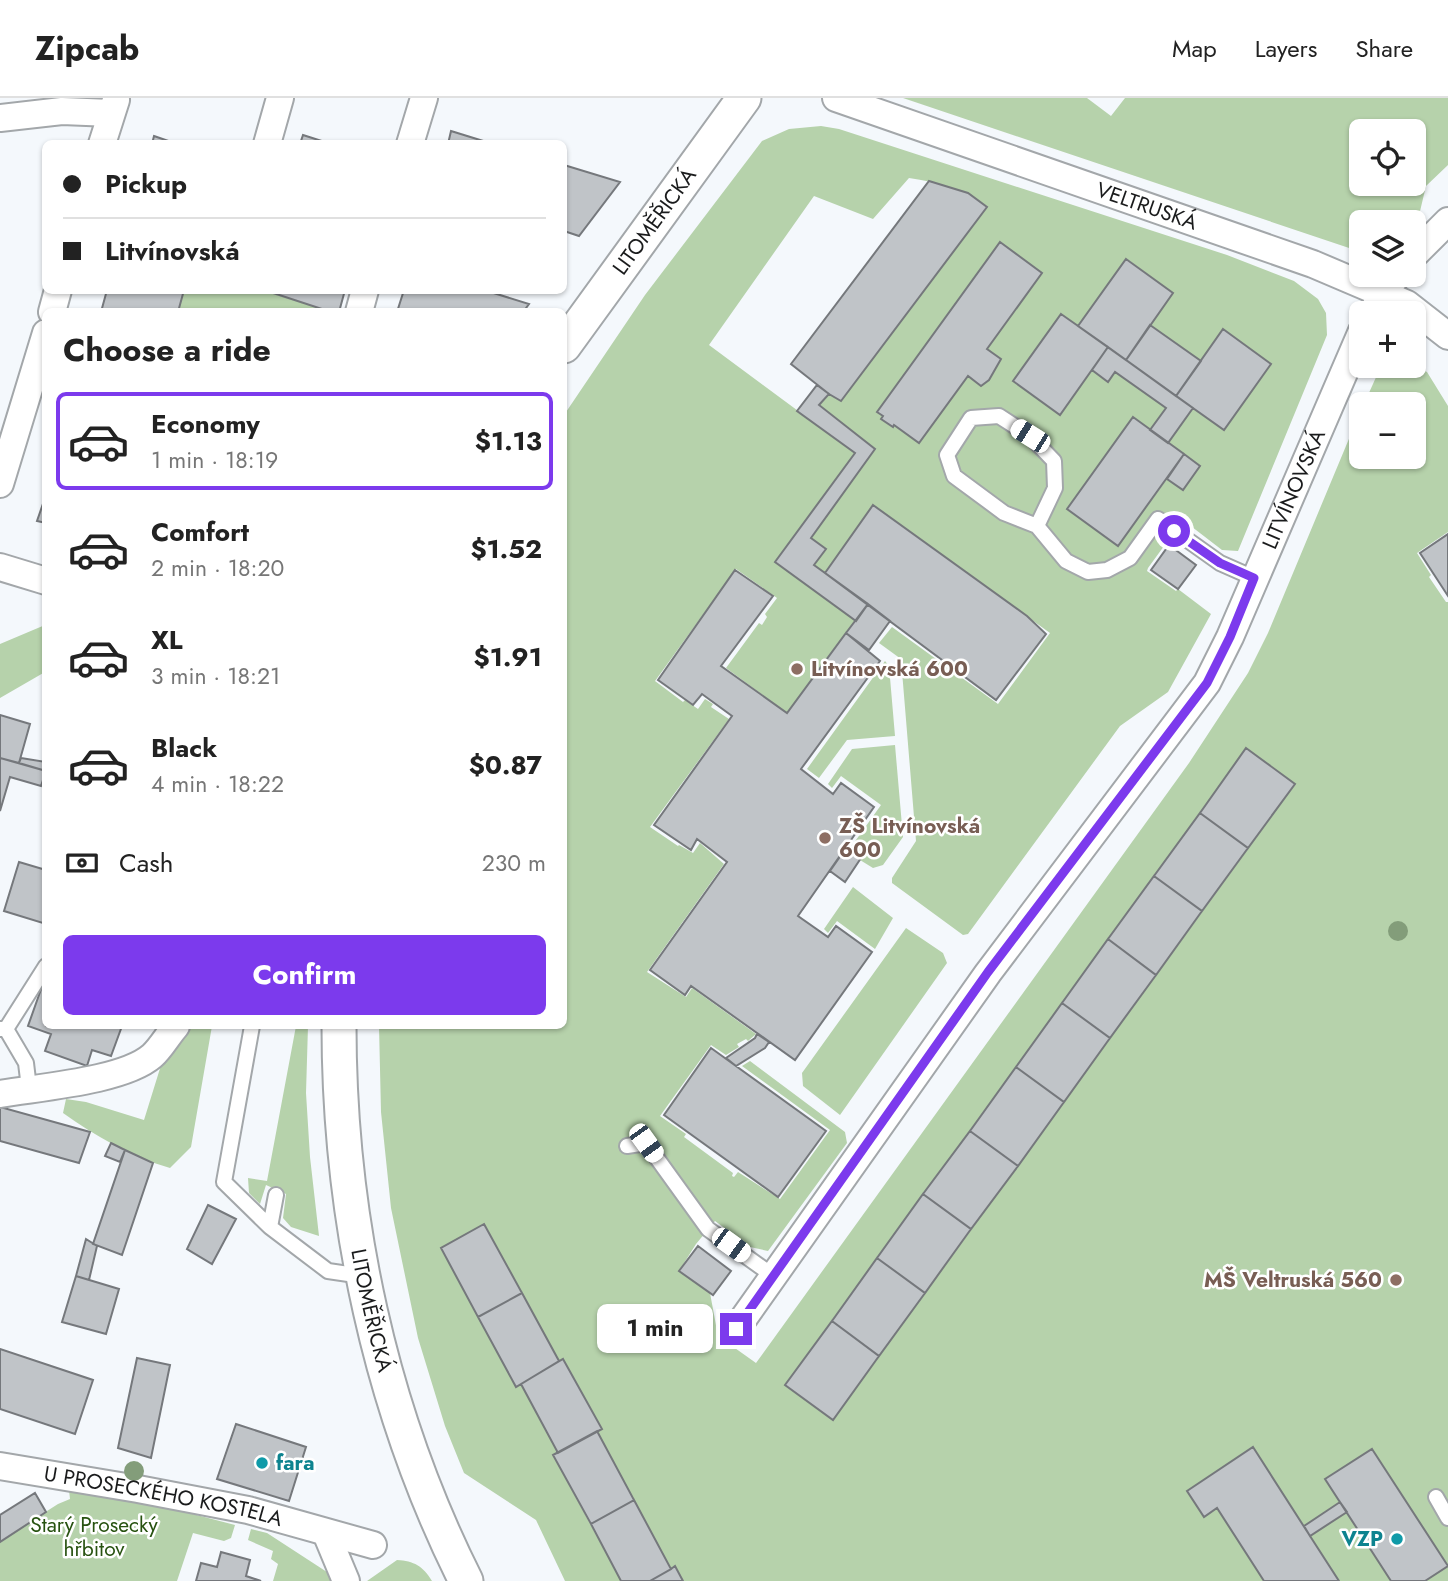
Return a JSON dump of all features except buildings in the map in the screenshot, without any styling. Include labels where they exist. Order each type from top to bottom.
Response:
[{"type":"street","points":[[268,140],[280,98]]},
{"type":"street","points":[[411,140],[424,98]]},
{"type":"street","name":"LITOMĚŘICKÁ","points":[[567,342],[744,98]]},
{"type":"street","name":"VELTRUSKÁ","points":[[836,98],[1313,264],[1408,304],[1448,336]]},
{"type":"street","points":[[0,118],[114,106],[103,140]]},
{"type":"street","points":[[1426,243],[1448,221]]},
{"type":"street","points":[[0,484],[42,346]]},
{"type":"street","name":"LITVÍNOVSKÁ","points":[[736,1329],[988,972],[1207,683],[1230,637],[1349,361]]},
{"type":"street","points":[[0,567],[42,580]]},
{"type":"street","points":[[0,1094],[107,1076],[131,1069],[153,1055],[174,1029]]},
{"type":"street","name":"LITOMĚŘICKÁ","points":[[339,1029],[344,1144],[362,1276],[386,1375],[419,1475],[466,1581]]},
{"type":"street","name":"U PROSECKÉHO KOSTELA","points":[[0,1466],[248,1510],[373,1545]]},
{"type":"street","points":[[326,1534],[346,1581]]},
{"type":"lane","points":[[1037,526],[1055,488],[1054,461],[1030,436],[999,416],[971,418],[947,455],[954,476],[1004,513],[1037,526],[1066,561],[1088,572],[1107,570],[1130,558],[1158,519],[1220,563],[1254,578]]},
{"type":"lane","points":[[29,1088],[26,1063],[3,1029],[42,972]]},
{"type":"lane","points":[[251,1029],[224,1182],[270,1227],[328,1271],[362,1276]]},
{"type":"lane","points":[[627,1146],[646,1143],[708,1229],[772,1275]]},
{"type":"lane","points":[[270,1227],[276,1195]]},
{"type":"lane","points":[[1436,1497],[1448,1518]]},
{"type":"green space","points":[[903,98],[1087,98],[1111,116],[1125,98],[1448,98],[1448,165],[1426,186],[1426,119],[1349,119],[1349,196],[1424,196],[1420,210],[1349,210],[1349,248]]},
{"type":"green space","points":[[821,126],[839,129],[1227,255],[1294,281],[1318,299],[1326,313],[1327,335],[1238,551],[1222,550],[1183,520],[1148,568],[1147,571],[1176,591],[1178,589],[1211,614],[1168,692],[1120,726],[968,934],[963,935],[892,883],[892,878],[916,841],[901,659],[879,643],[892,627],[998,704],[1050,633],[873,505],[825,573],[814,565],[826,549],[811,538],[875,449],[819,405],[829,394],[841,401],[987,206],[950,188],[909,178],[873,219],[814,196],[709,345],[855,453],[776,561],[856,621],[787,713],[726,668],[759,623],[762,625],[767,617],[765,614],[777,598],[736,569],[655,681],[683,702],[685,700],[698,709],[705,699],[713,704],[711,707],[729,719],[650,827],[693,853],[700,843],[724,864],[647,972],[686,997],[692,988],[756,1034],[748,1041],[746,1039],[737,1044],[739,1047],[726,1055],[711,1045],[660,1116],[733,1173],[732,1176],[738,1172],[780,1199],[830,1130],[742,1066],[750,1061],[845,1132],[847,1143],[768,1251],[750,1247],[715,1221],[679,1271],[710,1293],[718,1336],[756,1363],[1189,763],[1248,673],[1268,633],[1349,439],[1349,469],[1426,469],[1426,392],[1369,392],[1376,378],[1426,378],[1427,372],[1448,406],[1448,532],[1417,553],[1431,575],[1429,577],[1448,602],[1448,1581],[1425,1581],[1447,1566],[1372,1449],[1326,1479],[1340,1502],[1304,1526],[1253,1448],[1187,1491],[1204,1517],[1217,1508],[1264,1581],[683,1581],[676,1567],[671,1569],[597,1431],[601,1429],[563,1359],[559,1361],[484,1224],[441,1248],[516,1386],[521,1384],[558,1453],[553,1455],[621,1581],[565,1581],[536,1520],[464,1473],[445,1426],[418,1338],[391,1208],[381,1112],[379,1029],[567,1029],[567,411],[645,295],[762,141],[789,129]],"holes":[[[999,243],[1042,273],[987,349],[1001,359],[990,379],[981,386],[968,376],[919,443],[881,419],[883,416],[877,412]],[[1127,259],[1173,293],[1150,325],[1201,361],[1223,330],[1271,364],[1224,430],[1193,408],[1168,443],[1200,466],[1183,490],[1167,479],[1118,546],[1150,430],[1166,408],[1115,372],[1108,381],[1092,370],[1060,415],[1013,381],[1061,314],[1078,326]],[[1247,749],[1295,784],[833,1420],[785,1385]]]},
{"type":"green space","points":[[183,294],[274,294],[321,308],[179,308]]},
{"type":"green space","points":[[42,626],[42,674],[0,698],[0,644]]},
{"type":"green space","points":[[885,661],[889,666],[895,736],[847,740],[819,778],[807,769]]},
{"type":"green space","points":[[895,745],[903,837],[883,865],[873,868],[860,860],[863,856],[851,847],[881,805],[841,776],[832,788],[828,784],[852,749]]},
{"type":"green space","points":[[853,887],[893,918],[875,949],[837,921],[828,933],[824,929]]},
{"type":"green space","points":[[906,928],[943,953],[947,963],[840,1115],[803,1086],[802,1073]]},
{"type":"green space","points":[[183,1029],[211,1029],[191,1147],[170,1168],[114,1145],[63,1113],[66,1099],[86,1102],[144,1120],[162,1062]]},
{"type":"green space","points":[[295,1029],[308,1029],[306,1093],[319,1236],[291,1227],[283,1218],[286,1194],[266,1185],[260,1204],[249,1193],[248,1178],[267,1181]]},
{"type":"green space","name":"Starý Prosecký hřbitov","points":[[69,1490],[139,1500],[235,1525],[231,1538],[224,1541],[193,1533],[177,1581],[0,1581],[0,1541],[70,1499]]},
{"type":"green space","points":[[1347,1512],[1391,1581],[1339,1581],[1310,1536]]},
{"type":"green space","points":[[251,1529],[267,1533],[330,1574],[333,1581],[273,1581],[278,1564],[271,1559],[273,1551],[248,1540]]},
{"type":"green space","points":[[397,1560],[418,1565],[432,1581],[367,1581]]},
{"type":"place","name":"Litvínovská 600","points":[[797,669]]},
{"type":"place","name":"ZŠ Litvínovská 600","points":[[825,838]]},
{"type":"place","name":"MŠ Veltruská 560","points":[[1396,1280]]},
{"type":"place","name":"fara","points":[[262,1463]]},
{"type":"place","name":"VZP","points":[[1397,1539]]},
{"type":"route","points":[[736,1329],[988,972],[1207,683],[1230,637],[1254,578],[1220,563],[1174,531]]}]
